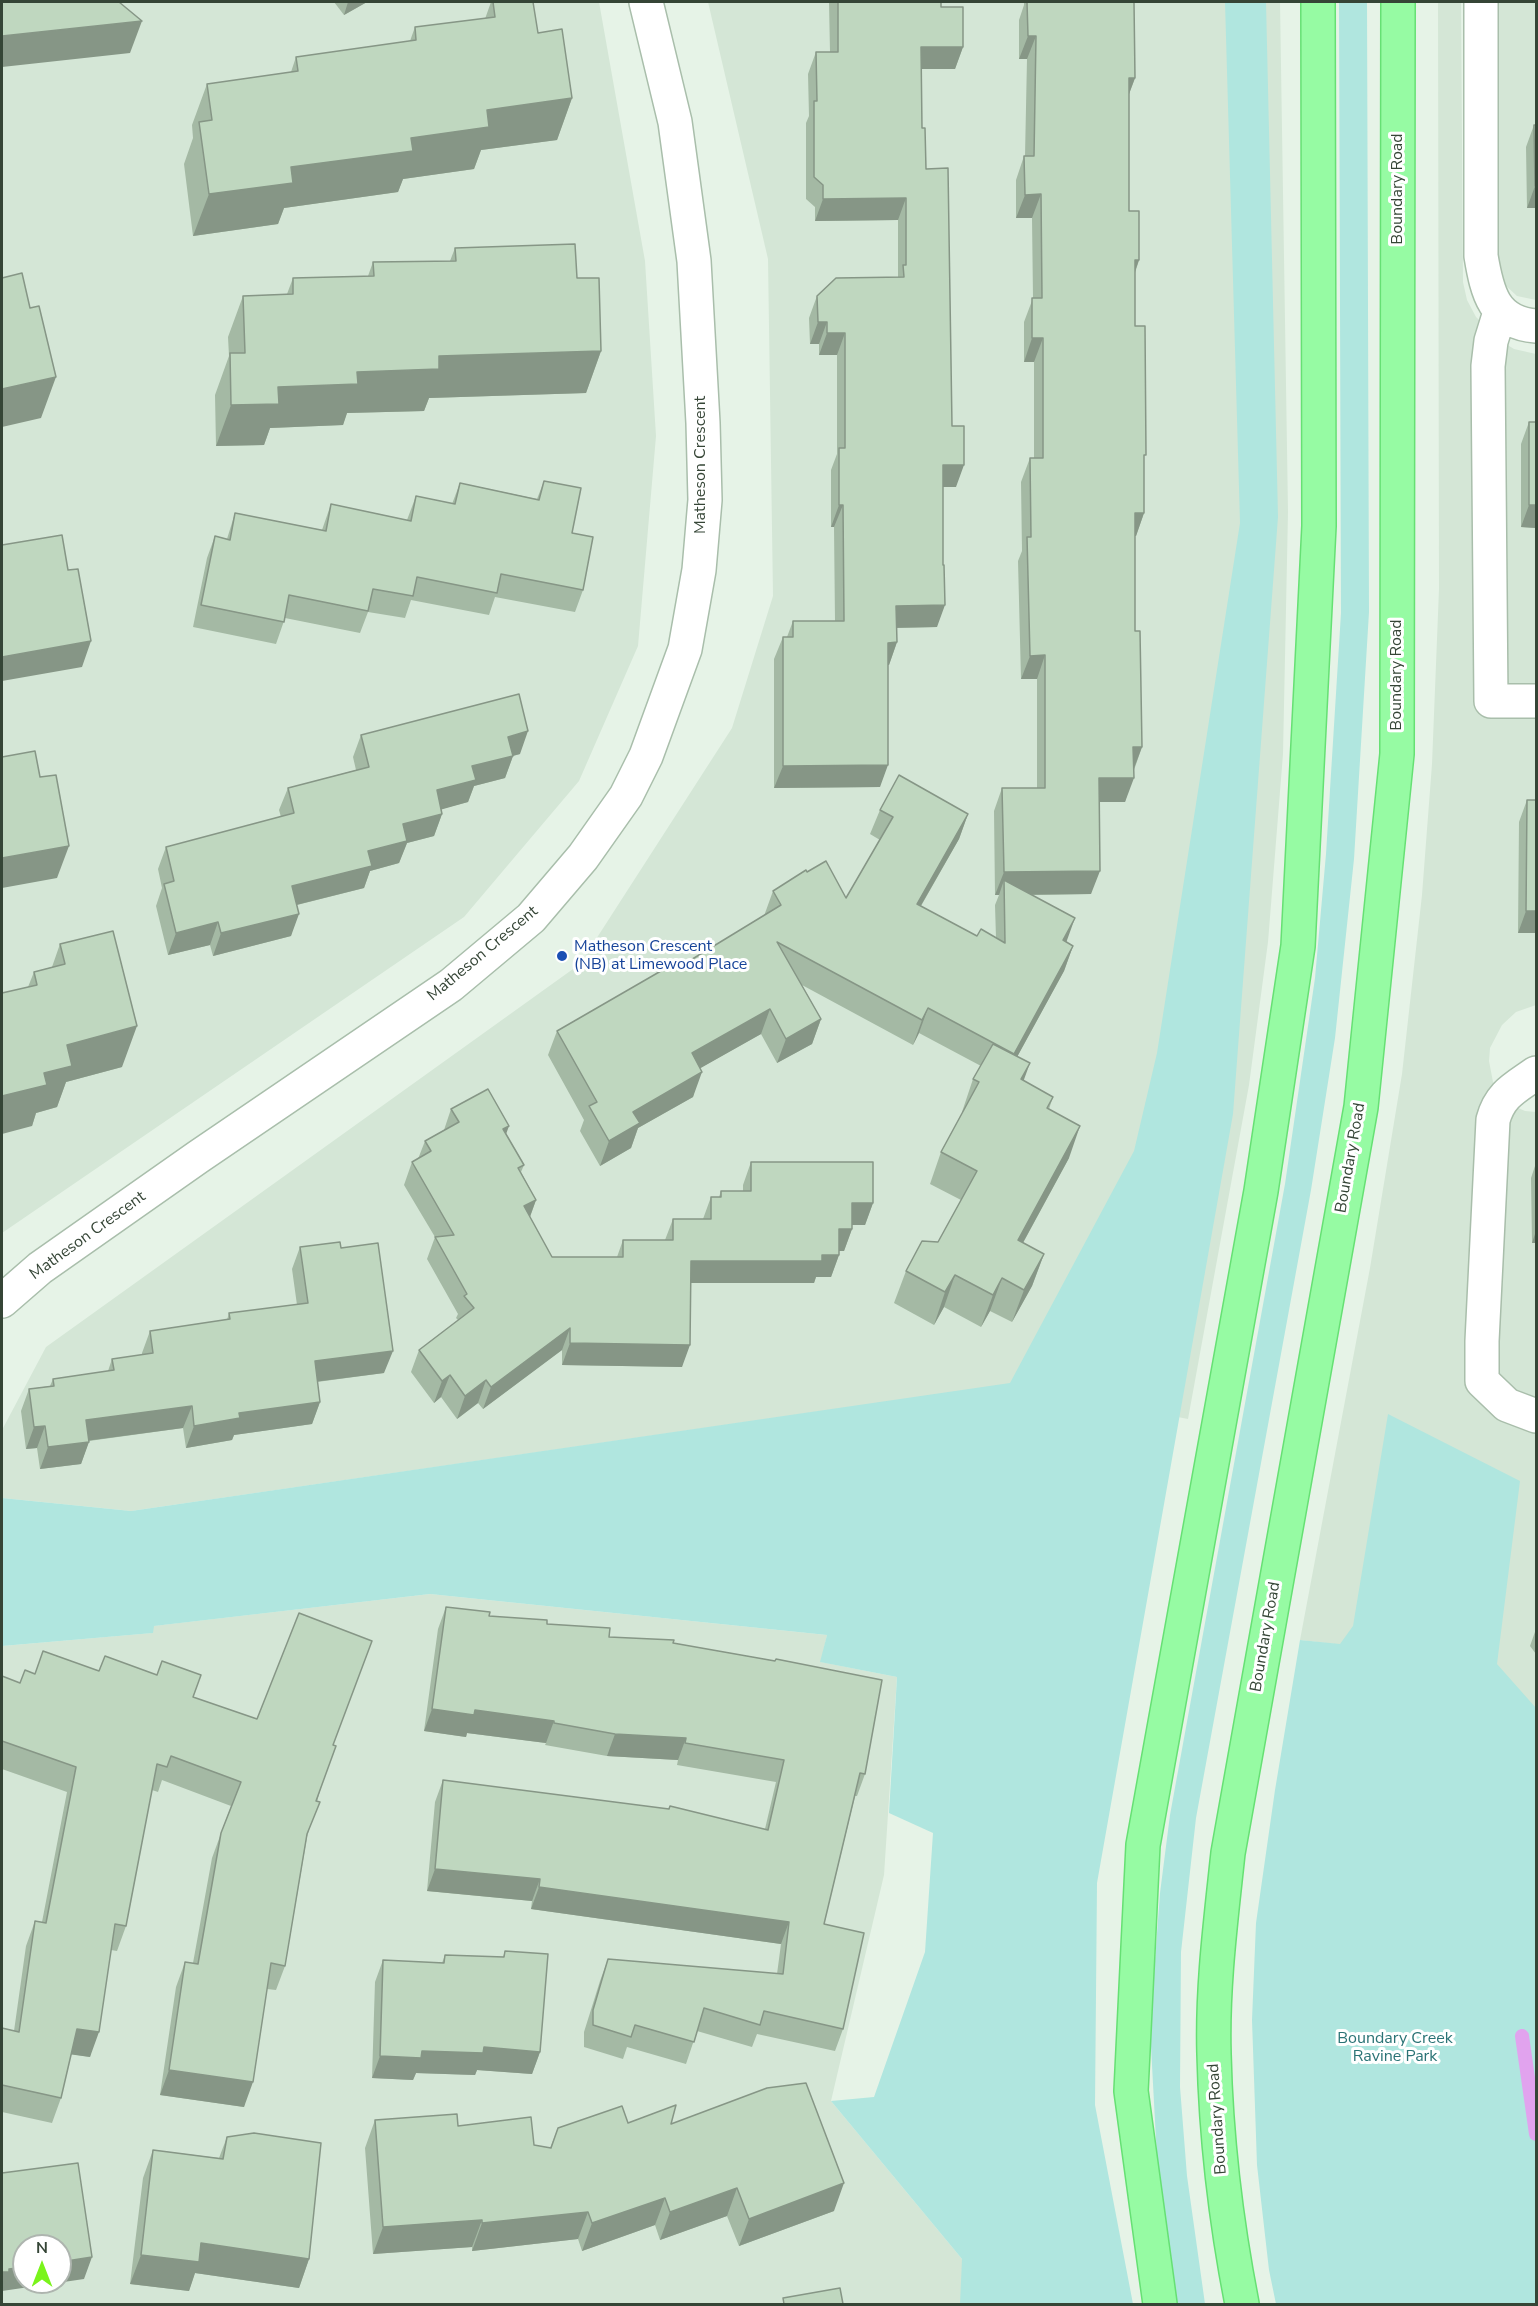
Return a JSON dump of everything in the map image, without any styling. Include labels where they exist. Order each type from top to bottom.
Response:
[{"type":"main road","points":[[1160,2304],[1131,2091],[1143,1845],[1261,1191],[1298,946],[1319,526],[1318,2]]},
{"type":"main road","name":"Boundary Road","points":[[1242,2304],[1230,2243],[1220,2158],[1214,2052],[1217,1960],[1228,1852],[1361,1107],[1397,754],[1398,2]]},
{"type":"street","name":"Matheson Crescent","points":[[2,1301],[40,1268],[170,1176],[451,985],[531,918],[583,857],[626,796],[636,776],[662,716],[685,649],[699,570],[705,500],[694,261],[675,122],[646,2]]},
{"type":"street","points":[[1481,2],[1481,256],[1485,283],[1500,312],[1515,321],[1536,326]]},
{"type":"street","points":[[1500,312],[1491,341],[1488,366],[1491,701],[1536,701]]},
{"type":"street","points":[[1536,1073],[1503,1096],[1492,1120],[1482,1382],[1507,1405],[1536,1416]]},
{"type":"shaded area","points":[[2,2],[599,2],[645,261],[656,436],[638,646],[579,781],[464,917],[2,1233]]},
{"type":"shaded area","points":[[708,2],[1280,2],[1288,512],[1283,754],[1268,942],[1249,1085],[1188,1419],[1009,1384],[131,1511],[2,1498],[2,1430],[46,1347],[580,964],[732,728],[773,596],[768,259]]},
{"type":"shaded area","points":[[1438,2],[1461,2],[1463,282],[1467,300],[1476,317],[1501,341],[1514,349],[1536,354],[1536,1005],[1516,1012],[1502,1025],[1490,1048],[1489,1061],[1493,1082],[1498,1089],[1516,1107],[1536,1112],[1536,1762],[1446,1657],[1300,1640],[1370,1268],[1402,1074],[1422,895],[1432,764],[1439,589]]},
{"type":"shaded area","points":[[1495,2],[1536,2],[1536,300],[1517,296],[1504,284],[1499,274],[1497,260]]},
{"type":"shaded area","points":[[430,1594],[827,1635],[821,1662],[897,1677],[884,1875],[831,2101],[962,2259],[973,2304],[2,2304],[2,1646],[152,1633],[153,1626]]},
{"type":"green space","points":[[1225,2],[1266,2],[1278,517],[1233,1114],[1097,1883],[1095,2105],[1133,2304],[960,2304],[962,2259],[831,2101],[874,2097],[925,1952],[933,1833],[889,1813],[897,1677],[820,1662],[827,1635],[430,1594],[154,1626],[153,1633],[2,1646],[2,1498],[131,1511],[1010,1383],[1134,1151],[1157,1053],[1240,523]]},
{"type":"green space","points":[[1339,2],[1367,2],[1369,612],[1354,859],[1335,1038],[1311,1190],[1196,1818],[1181,1952],[1180,2087],[1187,2176],[1205,2304],[1178,2304],[1164,2238],[1158,2177],[1150,2028],[1160,1893],[1170,1815],[1285,1184],[1315,978],[1326,854],[1341,613]]},
{"type":"green space","name":"Boundary Creek Ravine Park","points":[[1388,1414],[1520,1481],[1497,1664],[1536,1708],[1536,2304],[1276,2304],[1269,2270],[1257,2165],[1252,2020],[1256,1923],[1300,1640],[1340,1644],[1353,1626]]},
{"type":"building","points":[[2,2],[119,2],[142,21],[2,36]]},
{"type":"building","points":[[493,2],[533,2],[538,33],[562,29],[572,98],[487,110],[489,127],[411,138],[413,151],[291,167],[293,183],[209,194],[199,122],[212,120],[207,84],[298,71],[296,57],[416,40],[415,27],[495,17]]},
{"type":"building","points":[[838,2],[941,2],[941,7],[963,7],[963,47],[921,47],[922,128],[925,128],[926,169],[948,168],[952,426],[964,426],[964,465],[943,465],[945,605],[896,606],[897,642],[888,643],[888,765],[783,766],[783,637],[793,637],[793,621],[844,621],[843,505],[839,505],[839,448],[845,448],[845,333],[827,333],[827,322],[818,322],[817,296],[836,278],[904,277],[903,265],[906,265],[906,198],[823,199],[823,185],[814,177],[816,52],[838,52]]},
{"type":"building","points":[[1027,2],[1134,2],[1135,78],[1129,78],[1129,211],[1139,211],[1139,260],[1135,260],[1135,326],[1145,326],[1144,513],[1135,513],[1135,631],[1140,631],[1142,747],[1133,747],[1134,778],[1099,778],[1100,871],[1004,872],[1002,788],[1045,788],[1045,655],[1030,656],[1027,537],[1031,537],[1030,458],[1043,458],[1043,338],[1032,338],[1032,298],[1042,298],[1041,194],[1025,195],[1024,156],[1034,156],[1036,36],[1028,36]]},
{"type":"building","points":[[1534,125],[1536,125],[1536,186],[1535,186]]},
{"type":"building","points":[[575,244],[577,278],[599,278],[601,351],[439,356],[439,369],[357,372],[358,384],[278,387],[279,404],[231,405],[230,353],[245,353],[243,296],[293,294],[293,278],[374,276],[373,262],[456,261],[455,248]]},
{"type":"building","points":[[22,273],[30,308],[39,306],[56,377],[2,389],[2,278]]},
{"type":"building","points":[[1529,422],[1536,422],[1536,505],[1529,505]]},
{"type":"building","points":[[544,481],[581,488],[572,533],[593,537],[583,590],[501,574],[497,593],[417,577],[413,596],[373,589],[368,611],[289,595],[284,622],[201,605],[215,536],[230,540],[235,513],[326,531],[331,504],[411,521],[416,496],[455,504],[460,483],[539,500]]},
{"type":"building","points":[[62,535],[68,570],[78,569],[91,641],[2,657],[2,545]]},
{"type":"building","points":[[519,694],[528,731],[508,737],[513,756],[472,766],[476,780],[437,790],[442,814],[403,824],[407,841],[368,851],[372,866],[292,886],[299,914],[221,933],[218,922],[176,933],[164,884],[174,881],[166,847],[294,813],[288,788],[369,767],[361,735]]},
{"type":"building","points":[[35,751],[40,777],[56,775],[69,846],[2,858],[2,757]]},
{"type":"building","points":[[899,775],[968,814],[917,904],[977,936],[981,929],[1005,943],[1004,880],[1075,918],[1063,940],[1073,946],[1014,1054],[928,1008],[922,1020],[777,942],[821,1019],[786,1039],[770,1009],[692,1053],[702,1072],[633,1112],[640,1123],[609,1141],[589,1106],[597,1102],[557,1031],[673,964],[676,969],[781,905],[773,891],[806,870],[807,872],[826,861],[846,898],[893,817],[880,810]]},
{"type":"building","points":[[1527,800],[1536,800],[1536,911],[1526,911]]},
{"type":"building","points":[[113,931],[137,1026],[67,1045],[72,1066],[44,1073],[47,1085],[2,1096],[2,993],[37,985],[34,972],[65,964],[60,944]]},
{"type":"building","points":[[993,1044],[1030,1063],[1021,1079],[1053,1097],[1047,1108],[1080,1126],[1018,1240],[1044,1254],[1024,1290],[1002,1278],[993,1295],[955,1275],[945,1292],[906,1271],[922,1241],[938,1242],[977,1171],[941,1152],[979,1082],[973,1079]]},
{"type":"building","points":[[488,1089],[509,1126],[503,1129],[524,1165],[518,1168],[536,1200],[524,1206],[552,1257],[623,1257],[623,1240],[673,1240],[673,1219],[711,1219],[711,1197],[721,1197],[721,1191],[751,1191],[751,1162],[873,1162],[873,1203],[852,1203],[852,1229],[839,1229],[839,1255],[822,1255],[822,1261],[691,1261],[690,1345],[570,1343],[570,1328],[491,1387],[486,1380],[465,1396],[450,1375],[442,1381],[419,1350],[474,1308],[464,1296],[467,1294],[435,1237],[454,1235],[412,1162],[431,1151],[425,1141],[459,1122],[451,1109]]},
{"type":"building","points":[[340,1242],[341,1248],[378,1243],[393,1351],[315,1361],[320,1402],[239,1413],[240,1418],[194,1426],[192,1406],[86,1420],[89,1442],[48,1447],[45,1426],[34,1427],[29,1389],[54,1386],[53,1379],[114,1370],[112,1359],[153,1353],[150,1331],[230,1319],[229,1313],[308,1303],[300,1247]]},
{"type":"building","points":[[446,1607],[490,1612],[489,1616],[547,1620],[547,1624],[610,1628],[609,1637],[674,1640],[673,1643],[775,1661],[776,1659],[882,1680],[865,1774],[860,1773],[824,1924],[864,1933],[843,2029],[764,2011],[760,2025],[704,2008],[694,2042],[635,2025],[631,2037],[593,2025],[593,2010],[608,1959],[783,1974],[789,1922],[539,1887],[540,1879],[435,1869],[443,1780],[669,1809],[670,1806],[768,1830],[784,1760],[685,1743],[686,1738],[615,1734],[554,1723],[554,1721],[475,1710],[474,1715],[432,1709]]},
{"type":"building","points":[[299,1613],[372,1641],[333,1745],[336,1746],[316,1801],[320,1802],[307,1834],[285,1966],[271,1963],[253,2082],[169,2070],[185,1962],[198,1964],[221,1833],[241,1782],[171,1756],[167,1767],[157,1764],[126,1926],[115,1924],[99,2032],[77,2029],[61,2098],[2,2085],[2,2028],[19,2032],[35,1921],[46,1923],[76,1767],[2,1741],[2,1676],[20,1683],[25,1670],[35,1674],[43,1651],[99,1671],[105,1656],[157,1675],[162,1661],[201,1675],[193,1697],[257,1719]]},
{"type":"building","points":[[505,1951],[548,1954],[540,2052],[484,2047],[483,2053],[422,2051],[421,2058],[380,2056],[383,1960],[444,1963],[445,1955],[504,1957]]},
{"type":"building","points":[[806,2083],[844,2183],[749,2219],[737,2188],[670,2212],[665,2198],[592,2223],[588,2212],[482,2223],[482,2220],[383,2227],[375,2120],[457,2114],[458,2126],[531,2117],[534,2145],[551,2148],[558,2128],[622,2106],[628,2123],[676,2105],[671,2124],[767,2088]]},
{"type":"building","points":[[254,2133],[321,2143],[309,2259],[201,2243],[199,2262],[141,2255],[153,2150],[223,2159],[227,2137]]},
{"type":"building","points":[[78,2163],[92,2257],[72,2260],[72,2234],[12,2234],[12,2269],[9,2269],[9,2272],[2,2272],[2,2173]]},
{"type":"building","points":[[840,2288],[843,2304],[784,2304],[783,2298]]},
{"type":"waterway","points":[[1522,2036],[1536,2134]]},
{"type":"place","name":"Matheson Crescent (NB) at Limewood Place","points":[[562,956]]}]
